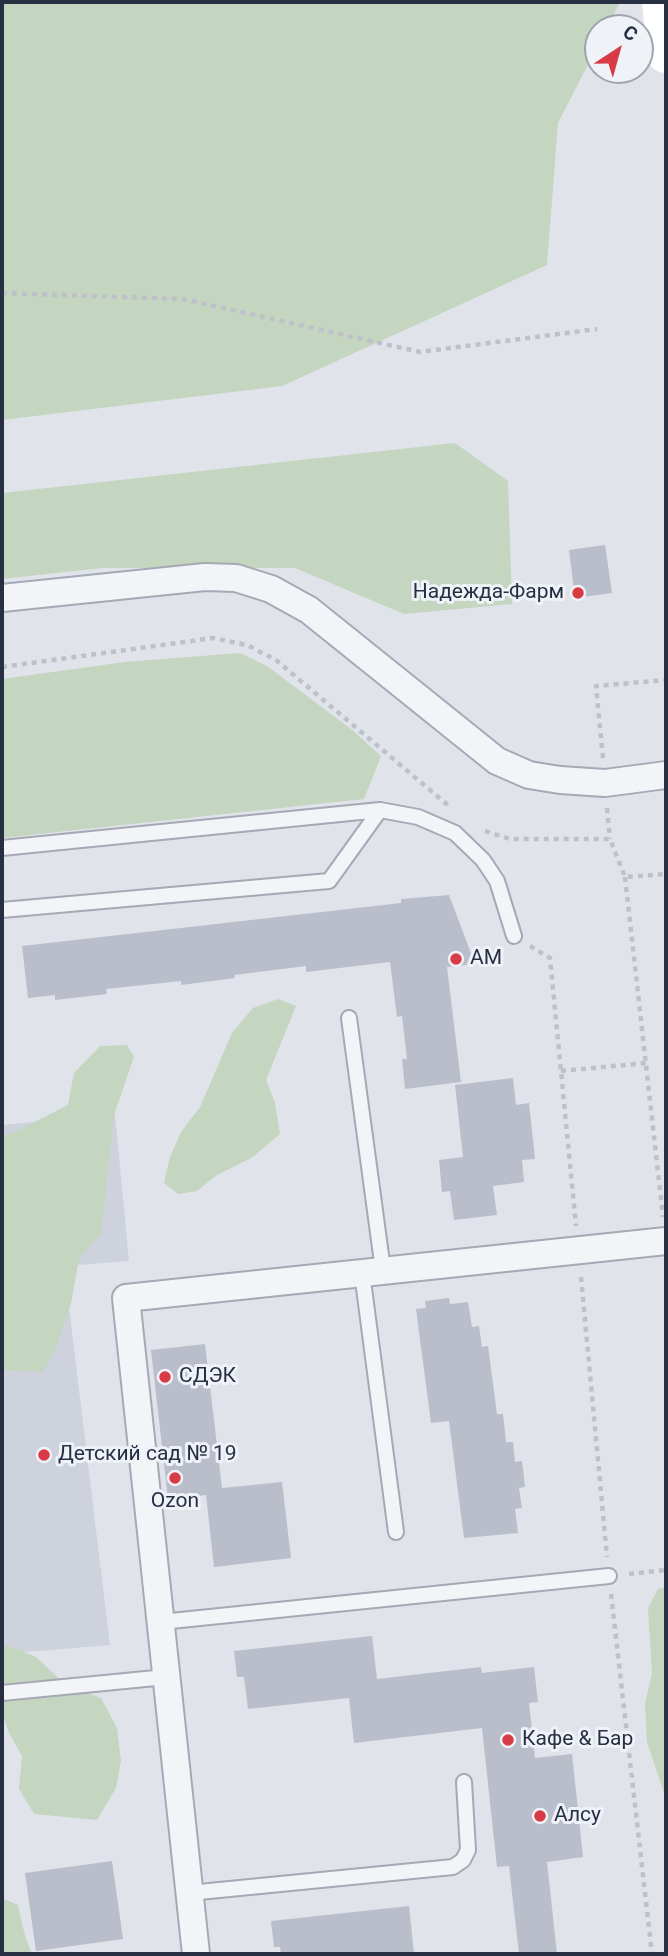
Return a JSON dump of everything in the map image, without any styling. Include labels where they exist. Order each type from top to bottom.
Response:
[{"type":"main road","points":[[661,2],[666,54]]},
{"type":"street","points":[[2,598],[205,577],[236,578],[271,589],[309,610],[497,761],[529,775],[560,780],[605,783],[666,775]]},
{"type":"street","points":[[196,1954],[126,1298],[666,1241]]},
{"type":"lane","points":[[2,910],[329,881],[380,810]]},
{"type":"lane","points":[[2,848],[380,810],[418,817],[455,833],[483,860],[497,881],[514,936]]},
{"type":"lane","points":[[349,1017],[396,1532]]},
{"type":"lane","points":[[160,1622],[609,1576]]},
{"type":"lane","points":[[2,1693],[166,1677]]},
{"type":"lane","points":[[189,1893],[453,1867],[463,1860],[468,1850],[464,1782]]},
{"type":"path","points":[[2,293],[183,299],[420,352],[597,329]]},
{"type":"path","points":[[2,667],[213,638],[247,645],[275,660],[453,810]]},
{"type":"path","points":[[666,680],[596,686],[610,839],[625,877],[666,1241]]},
{"type":"path","points":[[475,825],[486,832],[510,839],[610,839]]},
{"type":"path","points":[[625,877],[666,874]]},
{"type":"path","points":[[514,936],[550,958],[609,1576],[652,1954]]},
{"type":"path","points":[[561,1071],[646,1063]]},
{"type":"path","points":[[609,1576],[666,1570]]},
{"type":"shaded area","name":"Детский сад № 19","points":[[115,1114],[129,1261],[64,1266],[110,1645],[2,1654],[2,1125]]},
{"type":"green space","points":[[2,2],[620,2],[614,14],[584,14],[584,72],[558,123],[547,265],[282,386],[2,420]]},
{"type":"green space","points":[[455,443],[508,481],[512,604],[404,614],[295,568],[102,568],[2,579],[2,493]]},
{"type":"green space","points":[[240,653],[267,666],[351,729],[381,756],[364,799],[2,838],[2,679],[125,662]]},
{"type":"green space","points":[[278,999],[296,1006],[266,1080],[275,1103],[280,1134],[253,1157],[217,1175],[197,1191],[178,1194],[164,1183],[170,1157],[181,1132],[200,1107],[232,1033],[253,1008]]},
{"type":"green space","points":[[127,1045],[134,1057],[114,1115],[101,1234],[79,1259],[71,1303],[56,1347],[43,1372],[2,1370],[2,1135],[9,1135],[68,1105],[74,1073],[100,1046]]},
{"type":"green space","points":[[666,1587],[666,1799],[647,1742],[645,1704],[652,1673],[648,1608],[658,1589]]},
{"type":"green space","points":[[2,1643],[36,1657],[67,1686],[101,1698],[117,1728],[121,1761],[116,1788],[97,1820],[34,1814],[19,1789],[22,1756],[2,1714]]},
{"type":"green space","points":[[2,1898],[18,1905],[32,1954],[2,1954]]},
{"type":"building","points":[[605,545],[612,593],[575,598],[569,550]]},
{"type":"building","points":[[449,895],[475,964],[447,967],[461,1082],[405,1089],[402,1059],[407,1059],[402,1016],[397,1017],[390,962],[306,972],[306,966],[181,985],[181,981],[106,989],[107,994],[55,1000],[55,995],[28,998],[22,946],[401,903],[401,899]]},
{"type":"building","points":[[513,1078],[516,1105],[529,1103],[535,1159],[522,1160],[524,1182],[493,1186],[497,1215],[454,1220],[450,1191],[442,1192],[439,1160],[463,1157],[455,1085]]},
{"type":"building","points":[[449,1298],[450,1304],[468,1302],[472,1327],[479,1326],[482,1347],[488,1346],[497,1414],[503,1414],[506,1442],[513,1442],[515,1462],[522,1461],[525,1487],[519,1488],[522,1508],[515,1509],[518,1533],[464,1538],[449,1421],[431,1423],[416,1309],[426,1308],[425,1301]]},
{"type":"building","points":[[205,1344],[222,1488],[282,1482],[291,1558],[214,1567],[206,1495],[168,1499],[151,1350]]},
{"type":"building","points":[[372,1636],[377,1679],[481,1667],[482,1673],[534,1667],[538,1702],[529,1703],[535,1758],[572,1754],[583,1857],[547,1862],[557,1954],[519,1954],[509,1866],[497,1867],[482,1728],[354,1743],[349,1698],[248,1709],[244,1677],[237,1677],[234,1651]]},
{"type":"building","points":[[112,1861],[123,1939],[36,1951],[25,1873]]},
{"type":"building","points":[[409,1906],[414,1954],[281,1954],[280,1947],[274,1947],[271,1921]]},
{"type":"place","name":"Надежда-Фарм","points":[[578,593]]},
{"type":"place","name":"АМ","points":[[456,959]]},
{"type":"place","name":"СДЭК","points":[[165,1377]]},
{"type":"place","name":"Детский сад № 19","points":[[44,1455]]},
{"type":"place","name":"Ozon","points":[[175,1478]]},
{"type":"place","name":"Кафе & Бар","points":[[508,1740]]},
{"type":"place","name":"Алсу","points":[[540,1816]]}]
